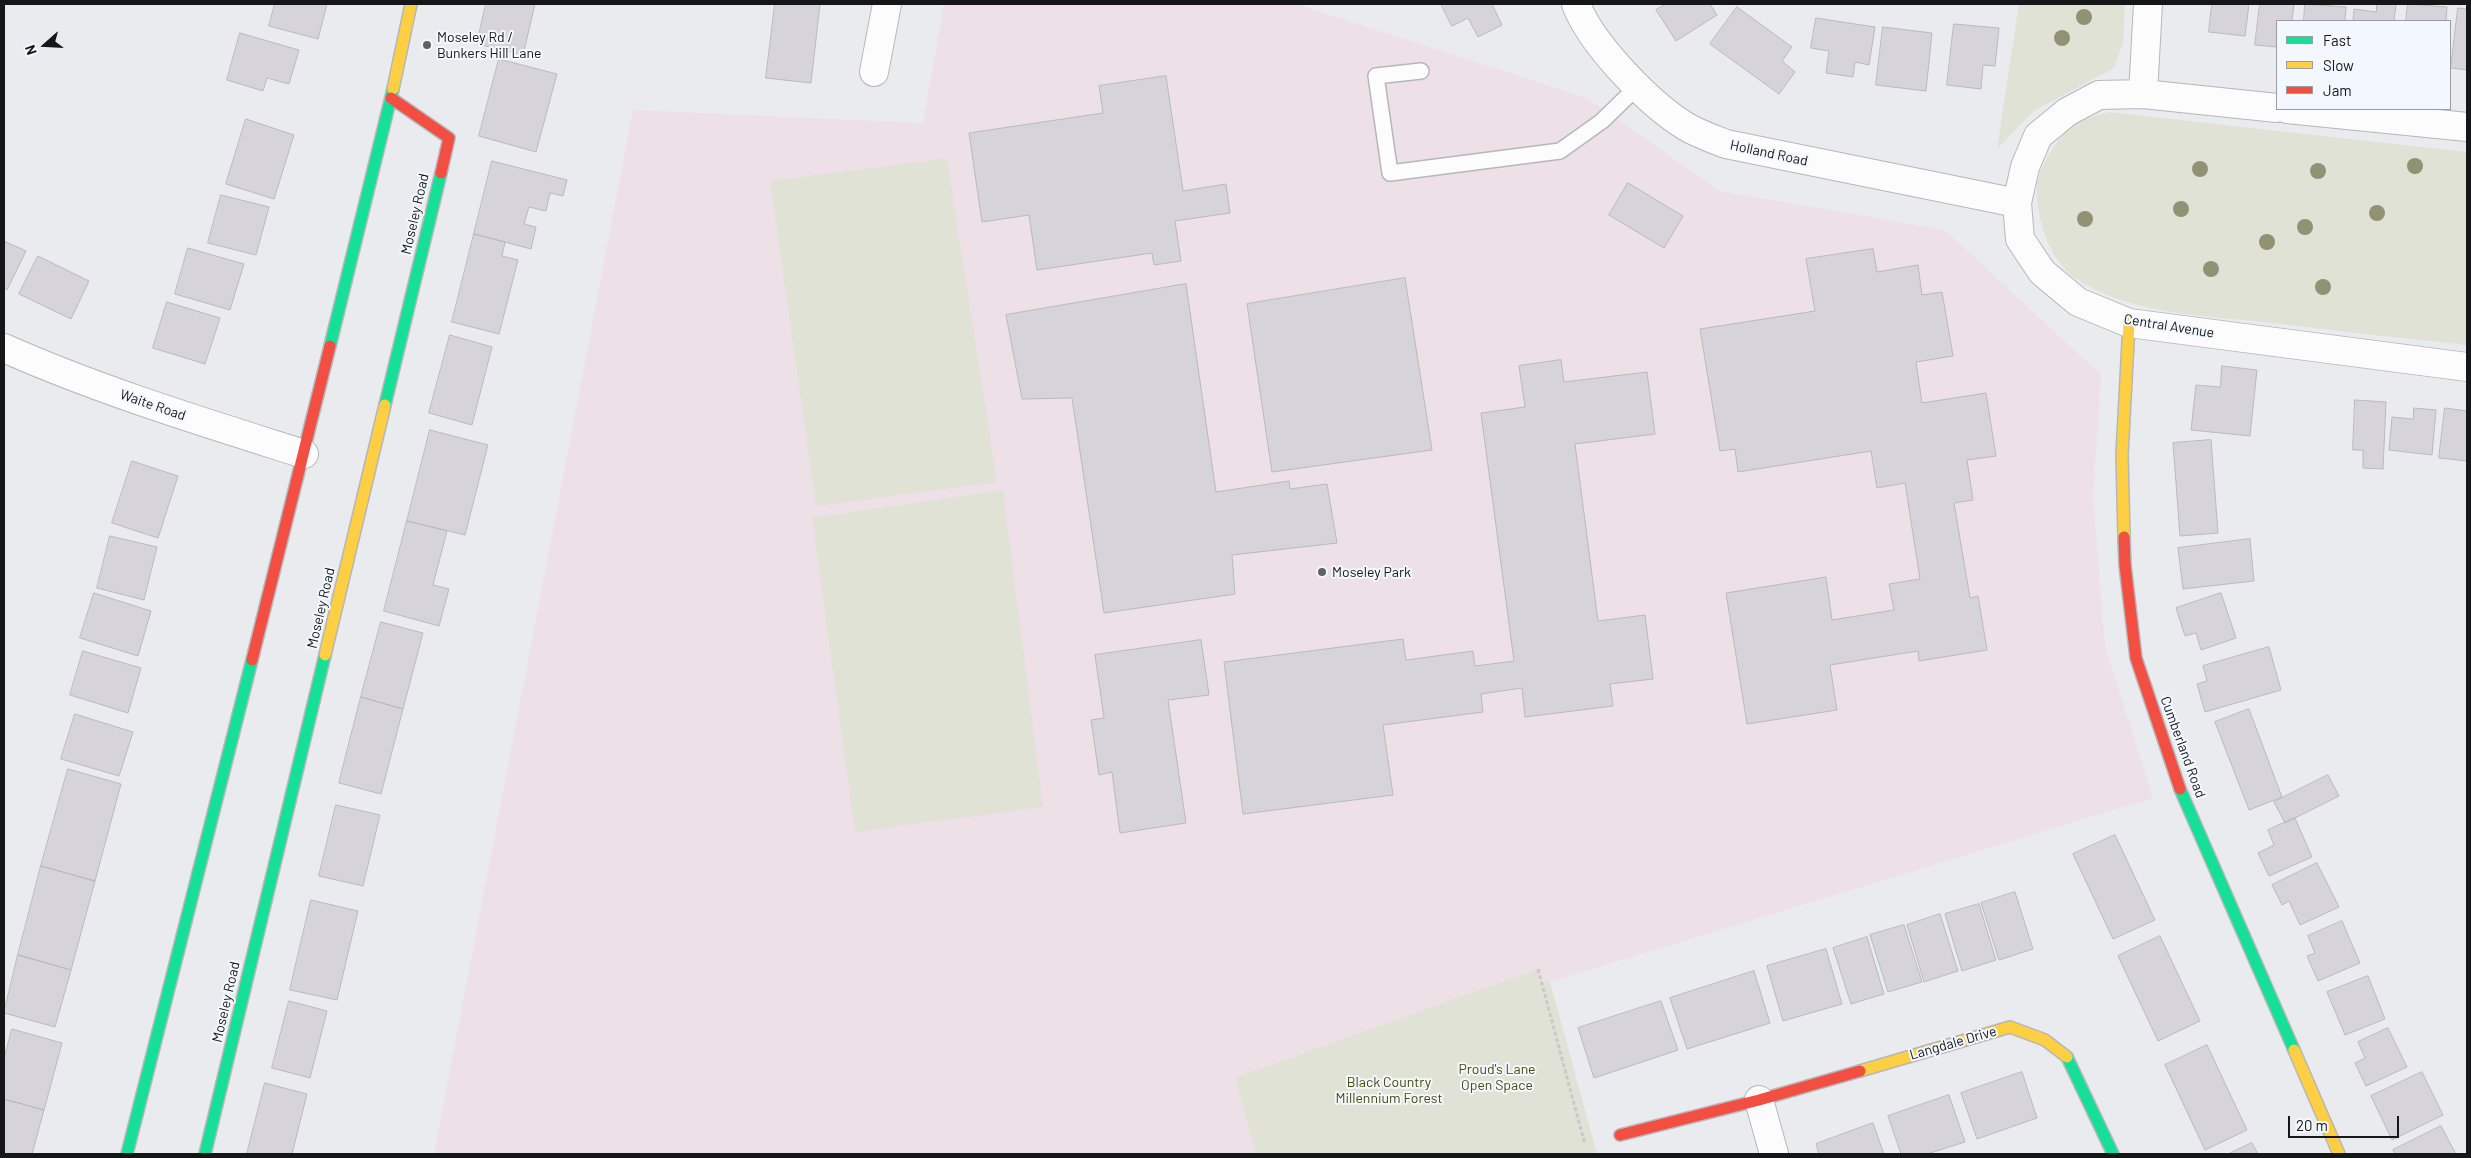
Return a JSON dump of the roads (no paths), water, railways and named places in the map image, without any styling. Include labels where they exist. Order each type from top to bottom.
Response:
[{"type":"street","points":[[127,1154],[304,454],[391,98],[411,4]]},
{"type":"street","points":[[874,72],[886,4]]},
{"type":"street","name":"Holland Road","points":[[1576,4],[1612,61],[1638,86],[1687,127],[1726,144],[2017,203]]},
{"type":"street","points":[[2143,94],[2148,4]]},
{"type":"street","name":"Central Avenue","points":[[2276,108],[2143,94],[2099,95],[2066,112],[2038,136],[2025,167],[2017,203],[2020,239],[2042,272],[2078,302],[2129,323],[2467,367]]},
{"type":"street","name":"Moseley Road","points":[[205,1154],[449,138],[391,98]]},
{"type":"street","points":[[2297,110],[2467,127]]},
{"type":"street","name":"Cumberland Road","points":[[2129,323],[2122,455],[2125,565],[2136,658],[2180,788],[2339,1154]]},
{"type":"street","name":"Waite Road","points":[[4,348],[51,369],[168,410],[304,454]]},
{"type":"street","name":"Langdale Drive","points":[[1620,1135],[1759,1100],[2010,1027],[2045,1040],[2068,1058],[2113,1154]]},
{"type":"street","points":[[1759,1100],[1774,1154]]},
{"type":"lane","points":[[1420,71],[1376,76],[1390,173],[1560,151],[1602,121],[1638,86]]},
{"type":"place","name":"Moseley Rd / Bunkers Hill Lane","points":[[427,45]]},
{"type":"place","name":"Moseley Park","points":[[1322,572]]},
{"type":"park label","name":"Proud's Lane Open Space","points":[[1497,1078]]},
{"type":"park label","name":"Black Country Millennium Forest","points":[[1389,1090]]}]
